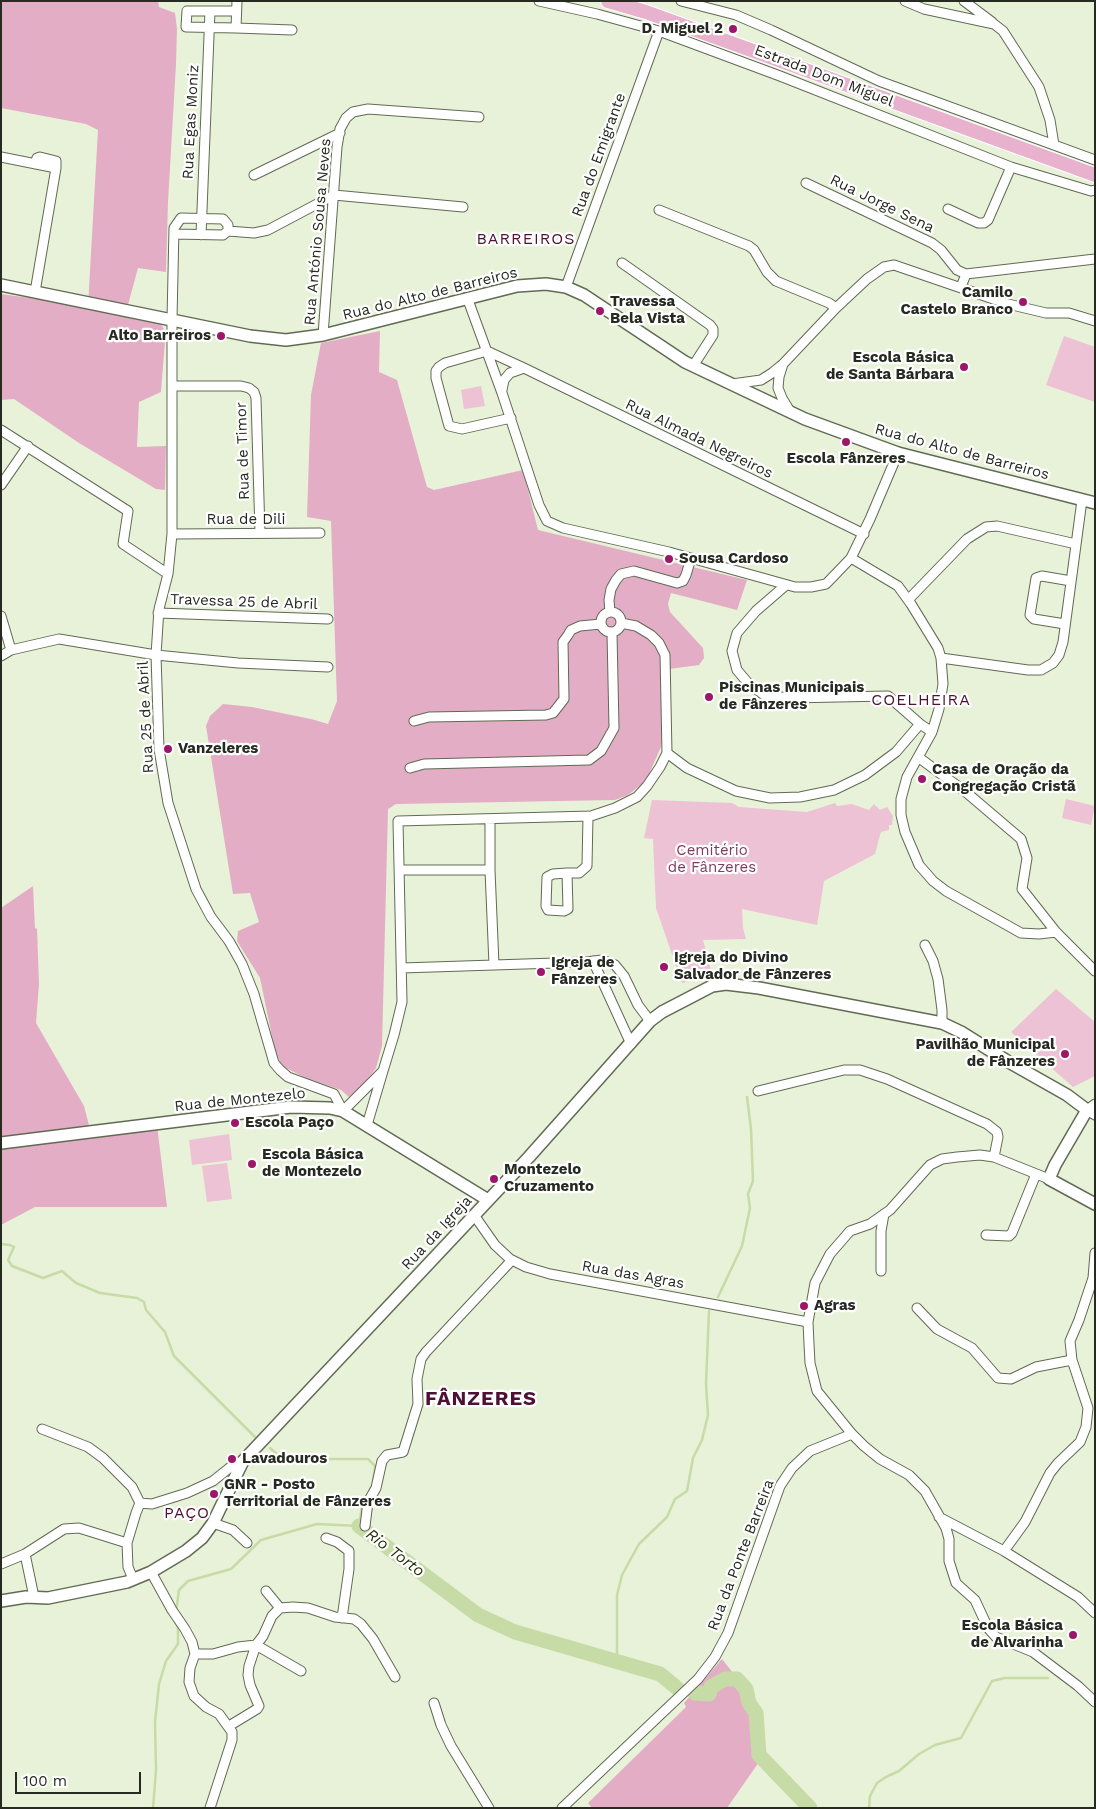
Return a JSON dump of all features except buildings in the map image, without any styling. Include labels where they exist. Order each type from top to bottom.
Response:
[{"type":"main road","name":"Estrada Dom Miguel","points":[[608,1],[646,12],[1095,175]]},
{"type":"street","points":[[236,28],[237,1]]},
{"type":"street","name":"Estrada Dom Miguel","points":[[539,1],[659,31],[780,76],[1011,167],[1091,191],[1095,190]]},
{"type":"street","name":"Estrada Dom Miguel","points":[[681,1],[736,16],[771,30],[878,81],[1095,160]]},
{"type":"street","points":[[905,1],[924,9],[994,24]]},
{"type":"street","points":[[964,1],[1004,31],[1039,87],[1050,120],[1054,145]]},
{"type":"street","points":[[236,11],[187,11],[186,27],[292,30]]},
{"type":"street","name":"Rua Egas Moniz","points":[[201,235],[210,11]]},
{"type":"street","name":"Rua do Emigrante","points":[[566,287],[659,31]]},
{"type":"street","name":"Rua António Sousa Neves","points":[[323,335],[340,132],[346,118],[358,110],[368,109],[479,117]]},
{"type":"street","points":[[254,175],[340,132]]},
{"type":"street","points":[[1,157],[56,168],[35,292]]},
{"type":"street","points":[[948,209],[978,223],[984,223],[988,220],[1011,167]]},
{"type":"street","name":"Rua Jorge Sena","points":[[806,183],[932,243],[941,250],[957,270],[966,274]]},
{"type":"street","points":[[174,234],[223,235],[228,231],[254,233],[268,230],[334,195],[463,207]]},
{"type":"street","points":[[659,210],[749,246],[754,250],[776,281],[829,303],[836,308]]},
{"type":"street","points":[[172,320],[174,228],[181,218],[223,219],[228,225],[228,231]]},
{"type":"street","points":[[961,287],[966,274],[1095,259]]},
{"type":"street","points":[[622,263],[710,324],[713,329],[713,335],[693,366]]},
{"type":"street","points":[[731,384],[761,380],[783,364],[836,308],[874,272],[894,265],[1016,306],[1046,313],[1069,313],[1095,321]]},
{"type":"street","name":"Rua do Alto de Barreiros","points":[[1,285],[172,320],[286,340],[323,335],[468,300],[517,286],[546,284],[566,287],[584,295],[693,366],[791,413],[898,453],[1095,503]]},
{"type":"street","points":[[468,300],[511,418],[539,505],[548,521],[563,528],[691,558],[795,587],[811,587],[826,584],[851,558],[864,534],[898,453]]},
{"type":"street","name":"Rua 25 de Abril","points":[[172,320],[172,534],[168,574],[158,613],[156,655],[159,749],[162,776],[168,803],[196,889],[212,917],[230,941],[242,964],[254,994],[274,1063],[288,1077],[334,1094],[343,1111]]},
{"type":"street","points":[[487,351],[445,363],[436,371],[447,422],[449,426],[462,429],[511,418]]},
{"type":"street","name":"Rua Almada Negreiros","points":[[487,351],[864,534]]},
{"type":"street","points":[[783,364],[778,388],[791,413]]},
{"type":"street","points":[[502,393],[504,380],[510,373],[524,368]]},
{"type":"street","points":[[761,380],[778,388]]},
{"type":"street","name":"Rua de Timor","points":[[172,386],[241,386],[249,388],[254,392],[256,398],[260,533]]},
{"type":"street","points":[[1,430],[128,511],[123,544],[168,574]]},
{"type":"street","points":[[1,485],[28,446]]},
{"type":"street","points":[[941,658],[1028,670],[1041,670],[1053,663],[1059,655],[1065,624],[1082,500]]},
{"type":"street","points":[[908,600],[967,539],[986,527],[997,526],[1076,544]]},
{"type":"street","name":"Rua de Dili","points":[[172,534],[320,533]]},
{"type":"street","points":[[610,612],[609,600],[611,589],[621,574],[634,571],[677,583],[682,581],[686,575],[691,558]]},
{"type":"street","points":[[851,558],[898,586],[938,648],[941,658],[943,684],[939,709],[932,732],[906,777],[903,787],[901,815],[904,832],[919,864],[933,881],[946,891],[1021,933],[1039,934],[1056,932]]},
{"type":"street","points":[[1065,624],[1034,619],[1030,615],[1036,578],[1042,576],[1072,581]]},
{"type":"street","points":[[786,585],[756,611],[738,634],[732,651],[736,670],[748,684],[764,695],[789,698],[888,696],[932,732]]},
{"type":"street","points":[[610,612],[620,616],[621,623],[619,629],[612,633],[603,629],[601,624],[604,614],[610,612]]},
{"type":"street","name":"Travessa 25 de Abril","points":[[158,613],[328,619]]},
{"type":"street","points":[[1,616],[11,650]]},
{"type":"street","points":[[367,1125],[402,1002],[398,821],[588,816],[615,808],[637,797],[647,786],[667,753],[665,655],[659,643],[651,636],[636,626],[621,623]]},
{"type":"street","points":[[414,721],[429,717],[546,715],[553,712],[564,699],[563,642],[571,630],[580,626],[601,624]]},
{"type":"street","points":[[410,768],[424,764],[588,760],[601,752],[614,728],[612,633]]},
{"type":"street","points":[[1,656],[11,650],[59,639],[156,655],[238,664],[328,667]]},
{"type":"street","points":[[667,753],[687,768],[736,791],[770,798],[800,797],[834,790],[865,775],[896,752],[920,724]]},
{"type":"street","points":[[918,757],[967,793],[1021,838],[1027,858],[1022,889],[1056,932],[1095,971]]},
{"type":"street","points":[[568,873],[568,908],[564,911],[548,910],[547,877],[553,874],[568,873],[579,873],[587,866],[588,816]]},
{"type":"street","points":[[490,820],[494,965]]},
{"type":"street","points":[[400,870],[490,870]]},
{"type":"street","points":[[925,945],[938,979],[942,1023]]},
{"type":"street","points":[[402,968],[602,960],[615,965],[624,976],[638,1005],[650,1021]]},
{"type":"street","points":[[593,961],[631,1044]]},
{"type":"street","name":"Rua da Igreja","points":[[1,1601],[34,1597],[48,1598],[133,1579],[151,1572],[202,1538],[213,1523],[243,1461],[488,1200],[650,1021],[662,1012],[712,986],[726,984],[759,988],[942,1023],[961,1032],[1007,1062],[1092,1110]]},
{"type":"street","points":[[758,1091],[844,1070],[860,1070],[887,1079],[987,1124],[996,1132],[998,1137],[994,1157]]},
{"type":"street","points":[[343,1111],[383,1071]]},
{"type":"street","name":"Rua de Montezelo","points":[[1,1143],[291,1107],[330,1108],[343,1111],[488,1200]]},
{"type":"street","points":[[1049,1179],[1055,1165],[1092,1110]]},
{"type":"street","points":[[1095,1204],[1049,1179],[994,1157],[980,1155],[957,1156],[942,1160],[930,1165],[890,1210],[870,1224],[850,1231],[830,1254],[815,1283],[808,1322],[810,1363],[817,1390],[852,1434],[880,1459],[909,1475],[925,1491],[946,1528],[949,1539],[950,1561],[956,1582],[974,1600],[992,1632],[1002,1640],[1033,1652],[1078,1686],[1095,1702]]},
{"type":"street","points":[[986,1235],[1009,1236],[1012,1233],[1036,1174]]},
{"type":"street","points":[[881,1271],[881,1231],[884,1214]]},
{"type":"street","name":"Rua das Agras","points":[[474,1215],[495,1245],[512,1260],[526,1267],[550,1274],[808,1322]]},
{"type":"street","points":[[1004,1551],[1025,1522],[1050,1473],[1080,1442],[1086,1427],[1088,1408],[1072,1360],[1070,1340],[1093,1278],[1095,1253]]},
{"type":"street","points":[[365,1526],[368,1502],[376,1488],[382,1461],[387,1455],[403,1452],[418,1404],[417,1379],[421,1359],[512,1260]]},
{"type":"street","points":[[917,1308],[937,1329],[972,1348],[998,1378],[1010,1379],[1036,1367],[1072,1360]]},
{"type":"street","points":[[42,1429],[88,1447],[104,1458],[132,1487],[140,1503],[127,1543],[128,1567],[133,1579]]},
{"type":"street","name":"Rua da Ponte Barreira","points":[[562,1808],[698,1679],[715,1657],[728,1633],[780,1486],[792,1468],[810,1451],[852,1434]]},
{"type":"street","points":[[140,1503],[152,1504],[171,1496],[187,1493],[213,1481],[233,1465],[243,1461]]},
{"type":"street","points":[[939,1516],[1004,1551],[1078,1597],[1095,1613]]},
{"type":"street","points":[[213,1523],[233,1530],[247,1543]]},
{"type":"street","points":[[1,1564],[25,1554],[64,1529],[79,1528],[127,1543]]},
{"type":"street","points":[[326,1538],[349,1551],[349,1569],[342,1618]]},
{"type":"street","points":[[25,1554],[34,1597]]},
{"type":"street","points":[[151,1572],[192,1642],[195,1654],[190,1668],[189,1682],[194,1696],[206,1707],[219,1714],[232,1732],[232,1740],[210,1808]]},
{"type":"street","points":[[266,1591],[280,1608]]},
{"type":"street","points":[[229,1726],[259,1706],[250,1685],[249,1666],[256,1645],[263,1636],[272,1616],[280,1608],[308,1608],[354,1620],[361,1624],[374,1639],[395,1677]]},
{"type":"street","points":[[195,1654],[213,1654],[238,1647],[256,1645],[301,1671]]},
{"type":"street","points":[[434,1703],[441,1725],[451,1746],[489,1808]]},
{"type":"green space","points":[[1064,336],[1095,347],[1095,402],[1046,385]]},
{"type":"green space","points":[[481,386],[485,406],[464,409],[461,390]]},
{"type":"green space","points":[[1066,799],[1095,806],[1091,825],[1062,818]]},
{"type":"green space","name":"Cemitério de Fânzeres","points":[[652,800],[732,803],[739,807],[807,812],[835,803],[837,806],[852,804],[869,810],[874,804],[880,810],[887,807],[893,816],[892,825],[889,825],[889,830],[881,832],[875,854],[824,881],[817,925],[742,909],[743,928],[746,939],[703,940],[712,974],[682,983],[656,908],[653,839],[644,838]]},
{"type":"green space","name":"Pavilhão Municipal de Fânzeres","points":[[1056,989],[1095,1022],[1095,1076],[1073,1087],[1011,1032]]},
{"type":"green space","points":[[229,1134],[232,1160],[192,1165],[189,1140]]},
{"type":"green space","points":[[227,1163],[232,1199],[207,1202],[202,1166]]},
{"type":"shaded area","points":[[1,1],[158,1],[159,7],[175,13],[177,29],[176,64],[166,272],[138,268],[125,316],[159,321],[165,331],[161,392],[139,402],[137,447],[166,446],[165,490],[156,489],[79,443],[14,399],[1,400],[1,294],[88,306],[98,130],[86,124],[1,108]]},
{"type":"shaded area","points":[[380,331],[379,372],[397,380],[427,487],[434,490],[523,470],[538,530],[747,580],[737,610],[671,593],[668,604],[670,612],[703,648],[704,658],[699,665],[662,670],[664,731],[661,747],[649,774],[642,784],[628,795],[615,800],[396,804],[388,809],[382,1046],[376,1068],[364,1084],[349,1097],[341,1090],[308,1079],[282,1066],[275,1051],[260,978],[237,941],[238,931],[259,922],[250,893],[233,894],[206,726],[210,716],[223,704],[252,707],[328,724],[337,701],[331,521],[307,517],[311,395],[321,343]]},
{"type":"shaded area","points":[[33,886],[39,984],[36,1023],[84,1106],[90,1129],[156,1117],[167,1207],[35,1207],[1,1225],[1,908]]},
{"type":"shaded area","points":[[722,1659],[740,1682],[759,1738],[756,1759],[759,1762],[727,1808],[592,1808],[588,1803],[686,1707],[684,1703]]},
{"type":"waterway","points":[[718,1297],[742,1246],[750,1208],[748,1194],[753,1181],[751,1129],[747,1097]]},
{"type":"waterway","points":[[1,1244],[14,1247],[8,1260],[12,1266],[43,1278],[62,1271],[76,1283],[100,1293],[137,1298],[144,1302],[146,1310],[165,1332],[174,1356],[257,1439]]},
{"type":"waterway","points":[[617,1662],[617,1595],[622,1575],[639,1544],[667,1517],[675,1499],[687,1491],[693,1458],[702,1440],[708,1415],[706,1384],[709,1311]]},
{"type":"waterway","name":"Rio Torto","points":[[176,1612],[179,1590],[188,1581],[231,1569],[261,1540],[317,1524],[359,1526],[362,1506],[373,1483],[375,1466],[368,1459],[304,1459],[294,1463],[286,1462],[270,1448]]},
{"type":"waterway","name":"Rio Torto","points":[[359,1526],[478,1615],[515,1632],[660,1674],[677,1688]]},
{"type":"waterway","name":"Rio Torto","points":[[153,1808],[156,1770],[155,1722],[159,1684],[166,1661],[178,1644],[178,1628],[175,1622]]},
{"type":"waterway","points":[[869,1808],[870,1796],[877,1783],[899,1771],[919,1754],[935,1745],[961,1738],[992,1681],[1005,1678],[1048,1678]]},
{"type":"waterway","name":"Rio Torto","points":[[695,1693],[709,1694],[711,1687],[725,1679],[737,1679],[746,1689],[749,1703],[756,1713],[759,1755],[810,1808]]},
{"type":"place","name":"D. Miguel 2","points":[[733,29]]},
{"type":"place","name":"Camilo Castelo Branco","points":[[1023,302]]},
{"type":"place","name":"Travessa Bela Vista","points":[[600,311]]},
{"type":"place","name":"Alto Barreiros","points":[[221,336]]},
{"type":"place","name":"Escola Básica de Santa Bárbara","points":[[964,367]]},
{"type":"place","name":"Escola Fânzeres","points":[[846,442]]},
{"type":"place","name":"Sousa Cardoso","points":[[669,559]]},
{"type":"place","name":"Piscinas Municipais de Fânzeres","points":[[709,697]]},
{"type":"place","name":"Vanzeleres","points":[[168,749]]},
{"type":"place","name":"Casa de Oração da Congregação Cristã","points":[[922,779]]},
{"type":"place","name":"Igreja do Divino Salvador de Fânzeres","points":[[664,967]]},
{"type":"place","name":"Igreja de Fânzeres","points":[[541,972]]},
{"type":"place","name":"Pavilhão Municipal de Fânzeres","points":[[1065,1054]]},
{"type":"place","name":"Escola Paço","points":[[235,1123]]},
{"type":"place","name":"Escola Básica de Montezelo","points":[[252,1164]]},
{"type":"place","name":"Montezelo Cruzamento","points":[[494,1179]]},
{"type":"place","name":"Agras","points":[[804,1306]]},
{"type":"place","name":"Lavadouros","points":[[232,1459]]},
{"type":"place","name":"GNR - Posto Territorial de Fânzeres","points":[[214,1494]]},
{"type":"place","name":"Escola Básica de Alvarinha","points":[[1073,1635]]},
{"type":"district","name":"BARREIROS","points":[[526,239]]},
{"type":"district","name":"COELHEIRA","points":[[921,700]]},
{"type":"district","name":"FÂNZERES","points":[[481,1399]]},
{"type":"district","name":"PAÇO","points":[[187,1513]]}]
